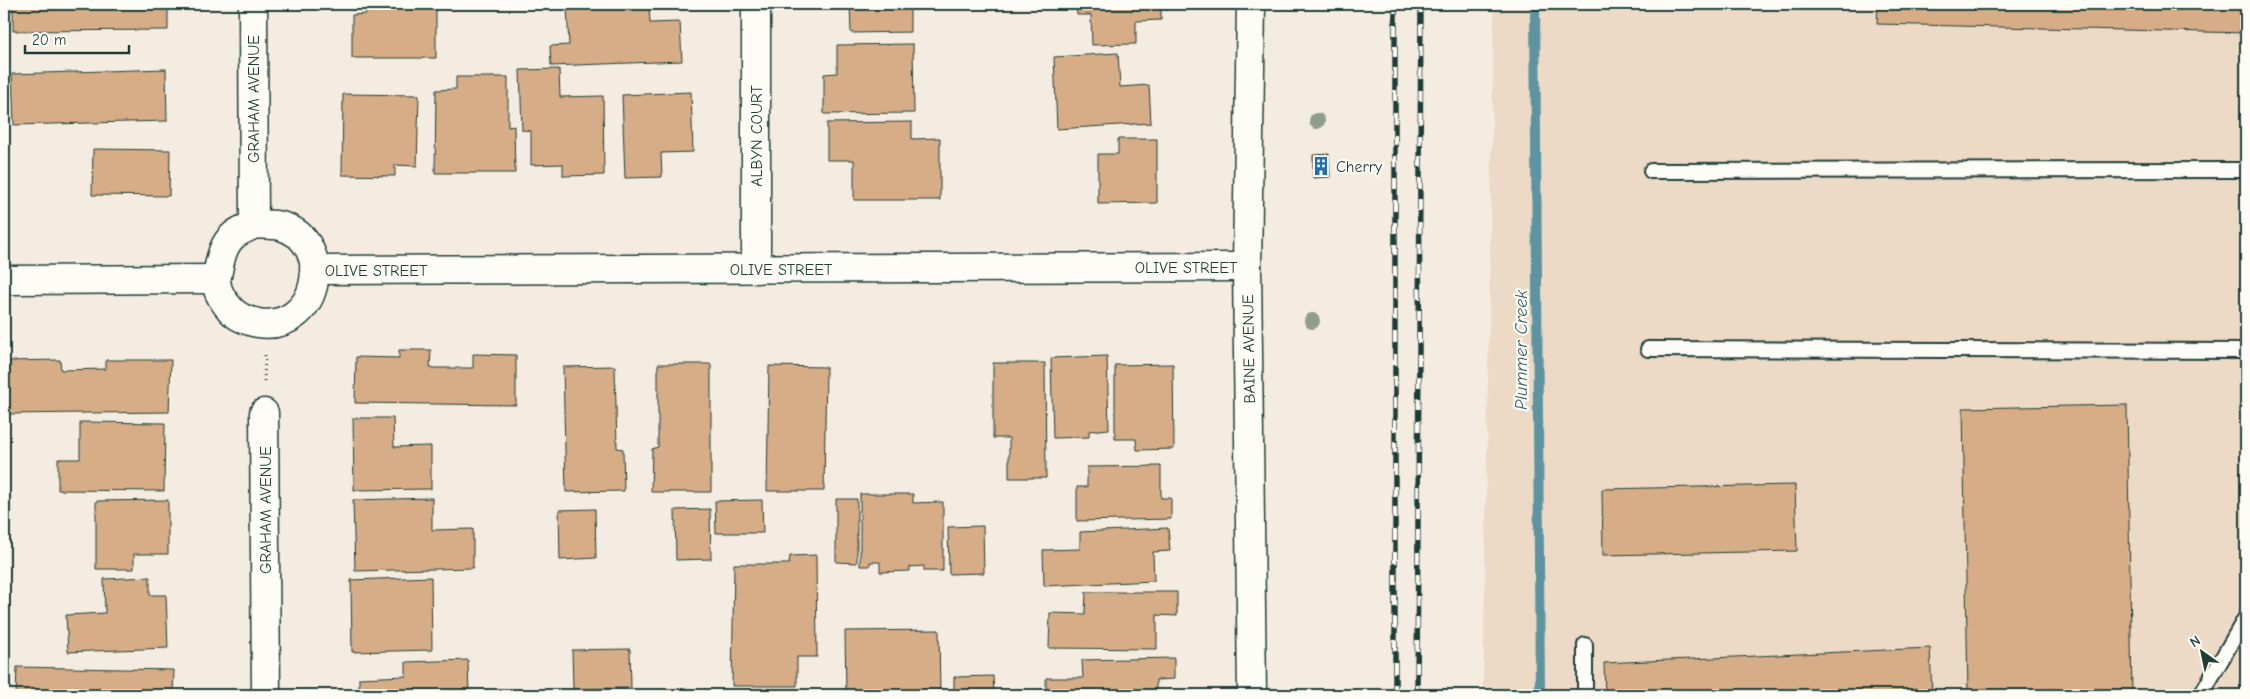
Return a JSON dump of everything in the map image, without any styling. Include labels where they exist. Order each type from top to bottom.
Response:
[{"type":"street","name":"GRAHAM AVENUE","points":[[253,4],[254,224]]},
{"type":"street","name":"ALBYN COURT","points":[[756,4],[756,269]]},
{"type":"street","name":"BAINE AVENUE","points":[[1250,4],[1247,267],[1252,695]]},
{"type":"street","name":"OLIVE STREET","points":[[254,224],[281,226],[297,235],[308,248],[314,270],[315,282],[309,299],[298,312],[283,321],[266,324]]},
{"type":"street","points":[[254,224],[235,234],[224,247],[216,279],[222,298],[232,312],[247,321],[266,324]]},
{"type":"street","name":"OLIVE STREET","points":[[314,270],[1247,267]]},
{"type":"street","points":[[4,280],[216,279]]},
{"type":"street","name":"GRAHAM AVENUE","points":[[264,413],[266,695]]},
{"type":"lane","points":[[1651,172],[2246,170]]},
{"type":"lane","points":[[1648,349],[2246,351]]},
{"type":"lane","points":[[2201,695],[2246,617]]},
{"type":"lane","points":[[1585,645],[1585,695]]},
{"type":"path","points":[[264,413],[266,324]]},
{"type":"shaded area","points":[[1494,4],[2246,4],[2246,695],[1483,695]]},
{"type":"building","points":[[13,4],[168,4],[168,30],[13,31]]},
{"type":"building","points":[[366,4],[436,4],[436,58],[352,58],[352,15],[366,14]]},
{"type":"building","points":[[594,4],[649,4],[650,23],[680,22],[682,61],[551,66],[550,46],[569,45],[567,8],[594,7]]},
{"type":"building","points":[[850,4],[910,4],[910,32],[851,33]]},
{"type":"building","points":[[1076,4],[1161,4],[1161,20],[1136,21],[1136,44],[1092,45],[1091,15],[1077,15]]},
{"type":"building","points":[[1878,4],[2246,4],[2246,33],[1877,24]]},
{"type":"building","points":[[913,44],[914,113],[824,114],[824,74],[837,73],[837,45]]},
{"type":"building","points":[[1118,53],[1120,87],[1149,85],[1151,123],[1057,129],[1054,57]]},
{"type":"building","points":[[166,69],[167,121],[14,125],[12,74]]},
{"type":"building","points":[[559,69],[560,97],[603,96],[604,175],[563,176],[563,164],[531,165],[531,131],[522,130],[520,70]]},
{"type":"building","points":[[456,77],[508,77],[508,127],[514,126],[515,173],[435,173],[436,90],[456,89]]},
{"type":"building","points":[[691,92],[693,152],[661,153],[662,177],[625,178],[622,95]]},
{"type":"building","points":[[343,94],[419,95],[417,166],[395,165],[395,176],[342,175]]},
{"type":"building","points":[[912,122],[912,139],[940,138],[940,200],[854,200],[854,160],[827,160],[827,123]]},
{"type":"building","points":[[1118,139],[1157,139],[1157,203],[1098,204],[1098,154],[1118,154]]},
{"type":"building","points":[[93,149],[170,150],[169,196],[92,195]]},
{"type":"building","name":"Cherry","points":[[1329,154],[1330,177],[1313,178],[1313,155]]},
{"type":"building","points":[[399,350],[431,350],[430,368],[473,368],[473,354],[516,355],[516,405],[355,403],[356,357],[399,358]]},
{"type":"building","points":[[1107,356],[1109,429],[1089,431],[1089,437],[1053,438],[1051,358]]},
{"type":"building","points":[[60,360],[61,370],[106,369],[106,360],[171,360],[169,412],[5,414],[4,361]]},
{"type":"building","points":[[993,363],[1045,363],[1046,478],[1009,478],[1009,438],[993,438]]},
{"type":"building","points":[[658,364],[711,364],[711,492],[651,492],[652,449],[658,447]]},
{"type":"building","points":[[1173,364],[1174,449],[1137,450],[1136,439],[1115,439],[1115,365]]},
{"type":"building","points":[[615,366],[617,448],[623,449],[624,491],[566,492],[563,367]]},
{"type":"building","points":[[769,366],[826,367],[824,491],[767,491]]},
{"type":"building","points":[[2127,405],[2132,695],[1968,695],[1963,408]]},
{"type":"building","points":[[353,418],[393,418],[394,447],[431,446],[431,489],[354,490]]},
{"type":"building","points":[[80,422],[165,423],[164,491],[58,490],[58,459],[80,459]]},
{"type":"building","points":[[1161,466],[1161,498],[1171,498],[1171,519],[1077,521],[1077,487],[1087,487],[1087,467]]},
{"type":"building","points":[[1795,485],[1797,551],[1603,555],[1602,489]]},
{"type":"building","points":[[860,494],[913,494],[913,503],[943,502],[943,571],[924,571],[924,566],[910,567],[910,571],[880,572],[880,562],[870,562],[870,566],[860,566]]},
{"type":"building","points":[[432,498],[432,530],[473,529],[473,568],[355,571],[353,500]]},
{"type":"building","points":[[836,499],[857,499],[857,563],[836,562]]},
{"type":"building","points":[[168,500],[168,554],[134,554],[134,569],[96,569],[96,501]]},
{"type":"building","points":[[762,500],[763,533],[716,533],[715,501]]},
{"type":"building","points":[[595,509],[596,558],[560,560],[559,510]]},
{"type":"building","points":[[710,509],[711,559],[676,560],[675,510]]},
{"type":"building","points":[[983,526],[984,573],[949,574],[948,527]]},
{"type":"building","points":[[1168,528],[1170,551],[1153,552],[1154,581],[1044,586],[1043,550],[1080,549],[1080,532]]},
{"type":"building","points":[[816,555],[817,657],[797,657],[797,686],[732,686],[734,564],[789,564],[790,556]]},
{"type":"building","points":[[150,577],[150,595],[166,595],[168,648],[68,652],[66,615],[105,613],[104,579]]},
{"type":"building","points":[[431,577],[432,650],[352,652],[351,580]]},
{"type":"building","points":[[1086,592],[1177,592],[1177,616],[1157,615],[1157,649],[1049,648],[1050,613],[1085,614]]},
{"type":"building","points":[[939,630],[940,695],[846,695],[845,631]]},
{"type":"building","points":[[1930,648],[1932,695],[1605,695],[1604,663]]},
{"type":"building","points":[[630,649],[631,688],[573,689],[572,650]]},
{"type":"building","points":[[1174,658],[1174,679],[1156,680],[1156,695],[1046,695],[1046,678],[1083,678],[1082,660]]},
{"type":"building","points":[[468,660],[469,695],[359,695],[359,678],[406,676],[406,662]]},
{"type":"building","points":[[17,667],[174,670],[173,695],[16,695]]},
{"type":"building","points":[[993,676],[994,695],[954,695],[954,677]]},
{"type":"waterway","name":"Plummer Creek","points":[[1535,4],[1540,695]]},
{"type":"railway","points":[[1395,4],[1395,695]]},
{"type":"railway","points":[[1417,695],[1421,4]]},
{"type":"place","name":"Cherry","points":[[1321,166]]}]
